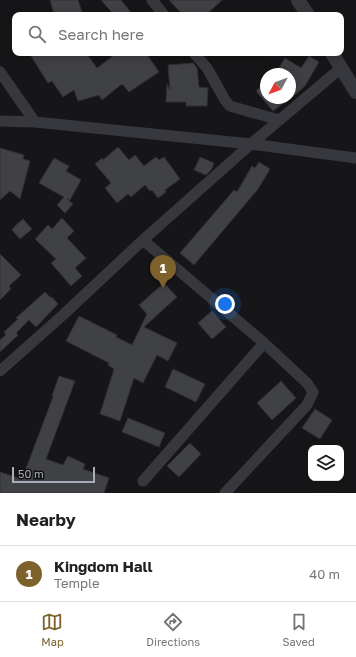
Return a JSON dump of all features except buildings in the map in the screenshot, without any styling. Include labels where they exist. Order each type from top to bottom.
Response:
[{"type":"street","points":[[152,0],[162,12]]},
{"type":"street","points":[[299,0],[306,12]]},
{"type":"street","points":[[196,56],[206,68],[230,106],[279,120]]},
{"type":"street","points":[[334,56],[356,92]]},
{"type":"street","points":[[0,371],[63,315],[143,240],[251,144],[341,68]]},
{"type":"street","points":[[0,72],[35,122]]},
{"type":"street","points":[[0,121],[35,122],[251,144],[356,158]]},
{"type":"street","points":[[143,240],[264,343],[307,384],[313,392],[307,405],[235,480],[225,493]]},
{"type":"street","points":[[143,481],[264,343]]},
{"type":"place","name":"Kingdom Hall","points":[[163,288]]}]
